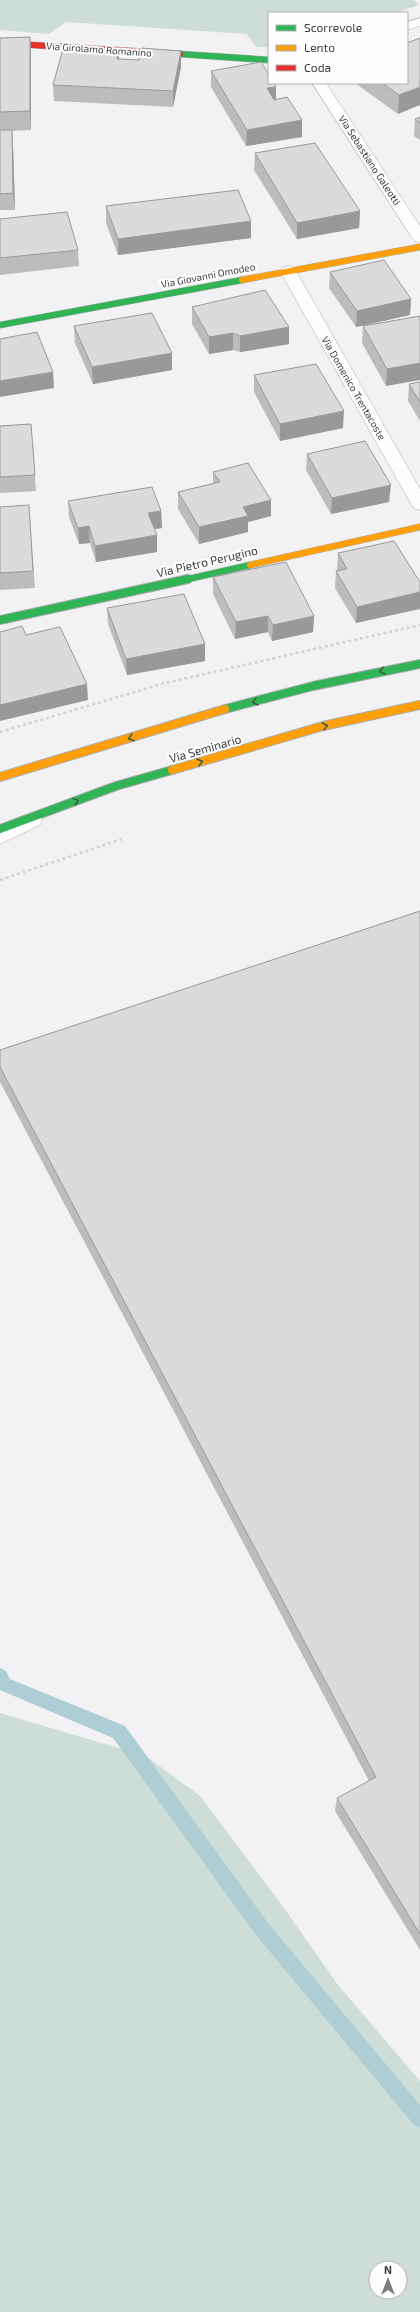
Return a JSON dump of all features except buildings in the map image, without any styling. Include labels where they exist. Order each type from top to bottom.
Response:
[{"type":"main road","name":"Via Girolamo Romanino","points":[[0,43],[268,60]]},
{"type":"main road","name":"Via Giovanni Omodeo","points":[[0,325],[420,247]]},
{"type":"main road","name":"Via Pietro Perugino","points":[[0,620],[420,526]]},
{"type":"main road","points":[[0,777],[242,705],[387,669],[420,664]]},
{"type":"main road","name":"Via Seminario","points":[[0,829],[116,786],[323,726],[420,705]]},
{"type":"street","points":[[408,26],[420,22]]},
{"type":"street","name":"Via Sebastiano Galeotti","points":[[320,84],[420,238]]},
{"type":"street","name":"Via Domenico Trentacoste","points":[[288,271],[420,504]]},
{"type":"lane","points":[[0,837],[59,807]]},
{"type":"path","points":[[0,732],[165,683],[420,625]]},
{"type":"path","points":[[0,880],[122,839]]},
{"type":"shaded area","points":[[0,0],[414,0],[419,5],[399,12],[268,12],[268,47],[256,47],[247,34],[66,22],[49,34],[0,30]]},
{"type":"shaded area","points":[[0,1713],[146,1756],[200,1796],[279,1901],[338,1985],[420,2081],[420,2312],[0,2312]]},
{"type":"waterway","points":[[0,1676],[4,1684],[119,1732],[262,1929],[420,2119]]},
{"type":"traffic: fast","points":[[180,54],[268,60]]},
{"type":"traffic: fast","points":[[0,325],[242,280]]},
{"type":"traffic: fast","points":[[0,620],[250,565]]},
{"type":"traffic: fast","points":[[225,709],[313,686],[420,664]]},
{"type":"traffic: fast","points":[[0,829],[116,786],[172,770]]},
{"type":"traffic: slow","points":[[242,280],[420,247]]},
{"type":"traffic: slow","points":[[250,565],[420,527]]},
{"type":"traffic: slow","points":[[172,770],[323,726],[420,705]]},
{"type":"traffic: slow","points":[[0,777],[225,709]]},
{"type":"traffic: jam","points":[[0,43],[180,54]]}]
